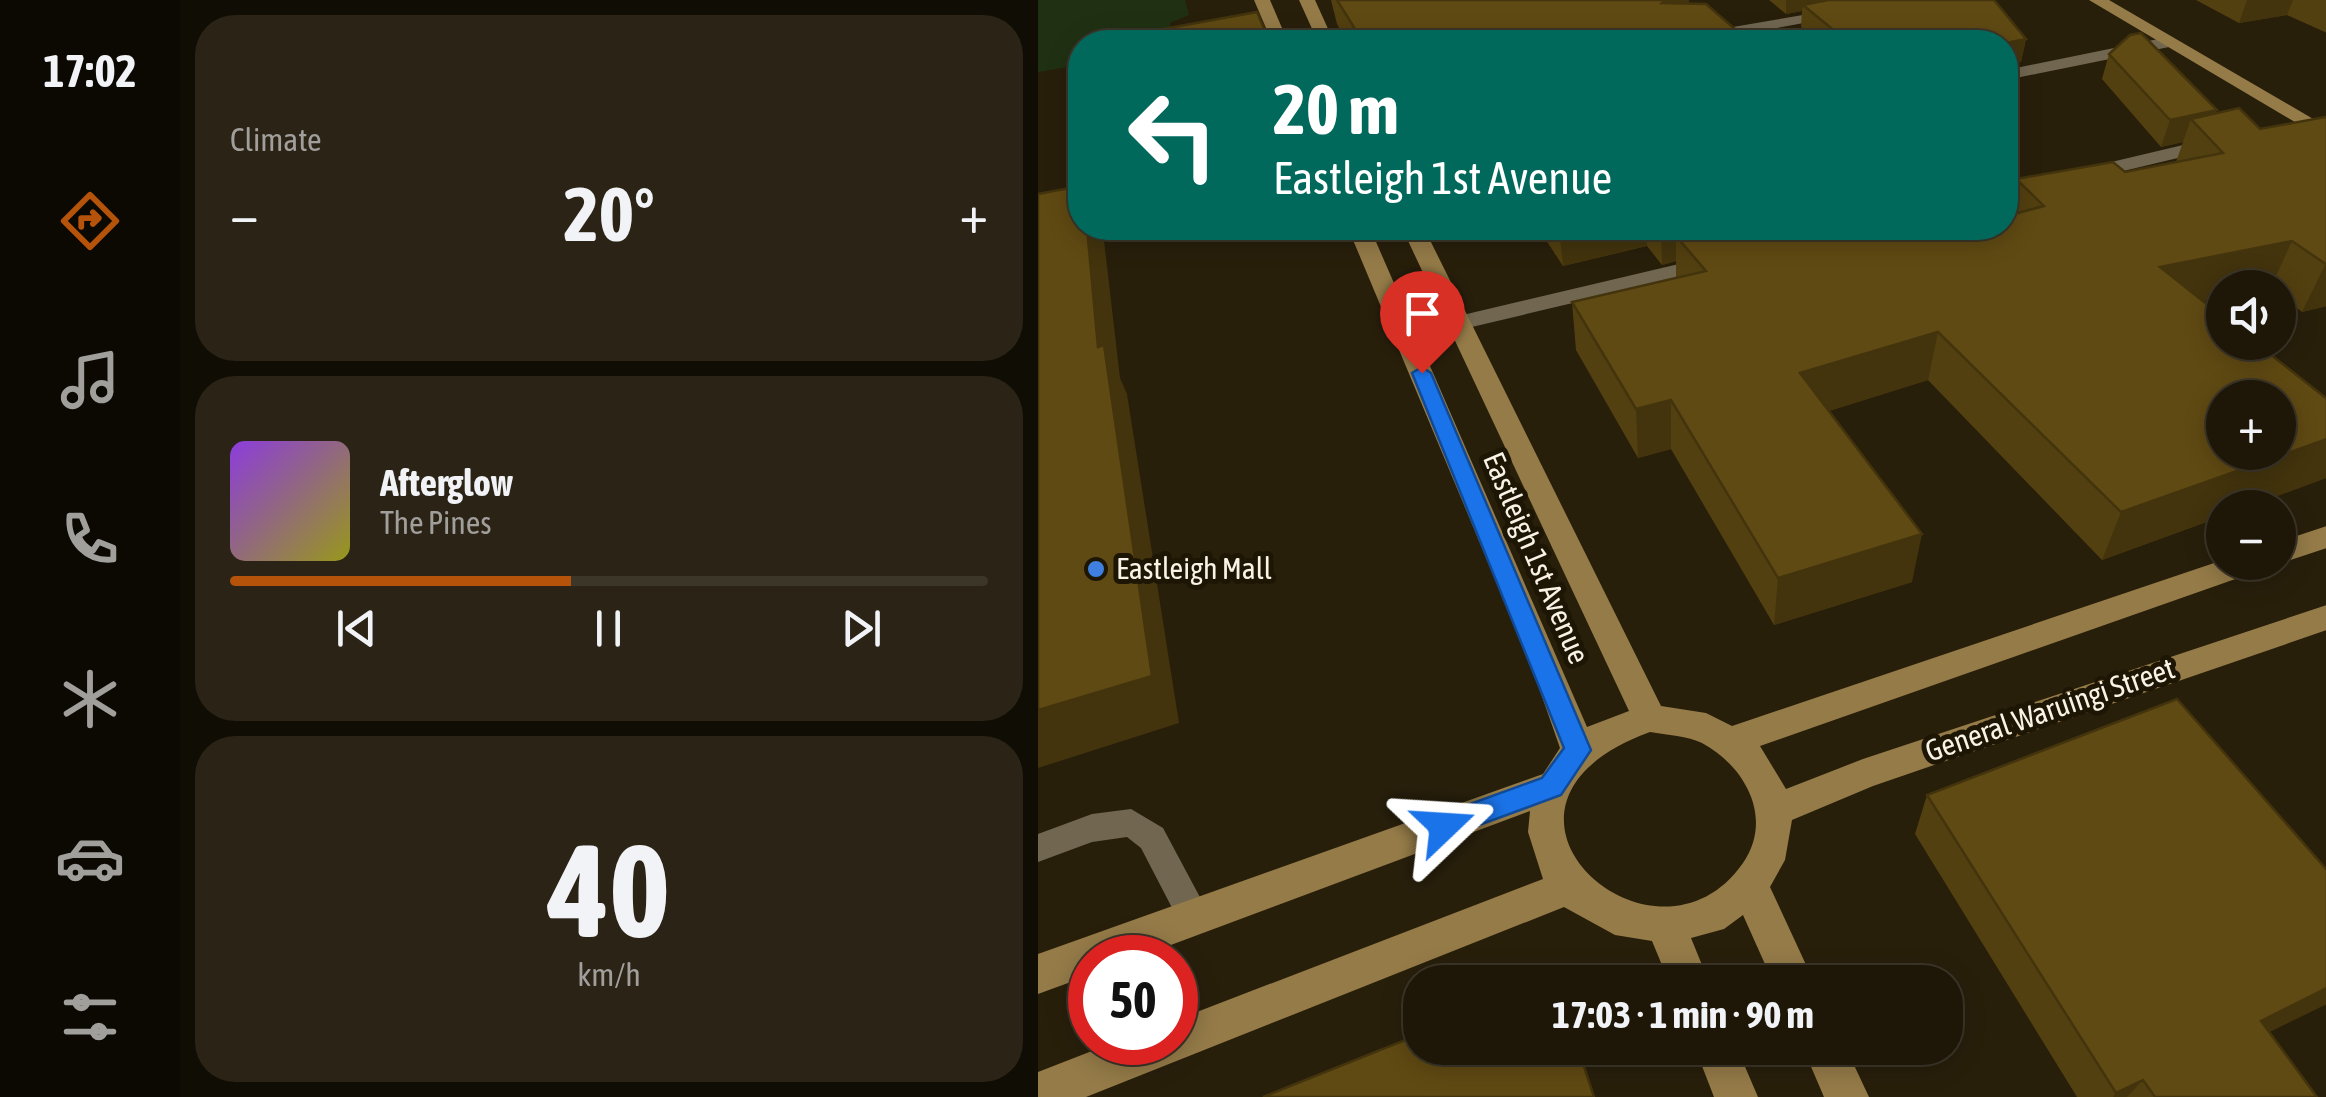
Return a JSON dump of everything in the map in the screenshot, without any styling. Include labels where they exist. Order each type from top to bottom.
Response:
[{"type":"main road","points":[[1262,0],[1275,30]]},
{"type":"main road","points":[[1307,0],[1321,30]]},
{"type":"main road","points":[[2097,0],[2326,136]]},
{"type":"main road","name":"Eastleigh 1st Avenue","points":[[1365,240],[1546,665],[1578,750]]},
{"type":"main road","name":"Eastleigh 1st Avenue","points":[[1419,240],[1650,718]]},
{"type":"main road","points":[[2296,547],[2326,536]]},
{"type":"main road","points":[[1734,740],[2206,577]]},
{"type":"main road","name":"General Waruingi Street","points":[[1776,810],[1863,774],[2326,617]]},
{"type":"main road","points":[[1650,718],[1680,718],[1709,726],[1734,740],[1755,759],[1770,783],[1776,810],[1772,850],[1750,887],[1697,918],[1665,924],[1629,921],[1596,908],[1570,887],[1551,856],[1544,821],[1551,787],[1578,750],[1624,723],[1650,718]]},
{"type":"main road","points":[[1038,974],[1551,787]]},
{"type":"main road","points":[[1198,1032],[1570,887]]},
{"type":"main road","points":[[1750,887],[1786,965]]},
{"type":"main road","points":[[1665,924],[1682,965]]},
{"type":"main road","points":[[1038,1094],[1113,1065]]},
{"type":"main road","points":[[1723,1065],[1736,1097]]},
{"type":"main road","points":[[1832,1065],[1846,1097]]},
{"type":"street","points":[[1744,30],[1920,0]]},
{"type":"street","points":[[2018,73],[2168,42]]},
{"type":"street","points":[[2268,132],[2326,118]]},
{"type":"street","points":[[2018,190],[2230,140]]},
{"type":"street","points":[[1458,323],[1738,256]]},
{"type":"lane","points":[[1038,848],[1092,828],[1131,823],[1152,838],[1194,916]]},
{"type":"green space","points":[[1038,0],[1185,0],[1189,15],[1170,23],[1171,30],[1068,30],[1068,67],[1038,72]]},
{"type":"building","points":[[1337,0],[1665,0],[1662,3],[1706,4],[1736,30],[1356,30]]},
{"type":"building","points":[[1828,0],[1994,0],[2026,39],[2018,41],[2018,30],[1833,30],[1803,5]]},
{"type":"building","points":[[1257,12],[1265,30],[1158,30]]},
{"type":"building","points":[[2141,33],[2217,110],[2170,120],[2109,54],[2130,35]]},
{"type":"building","points":[[2239,108],[2260,129],[2327,118],[2327,265],[2292,241],[2160,267],[2206,304],[2206,360],[2278,360],[2327,399],[2327,439],[2296,450],[2296,380],[2206,380],[2206,470],[2240,470],[2121,512],[1938,332],[1800,373],[1922,534],[1778,578],[1671,400],[1636,409],[1572,302],[1706,271],[1679,240],[2018,240],[2018,213],[2044,206],[2018,179],[2113,162],[2125,172],[2223,153],[2191,119]]},
{"type":"building","name":"Eastleigh Mall","points":[[1068,188],[1068,240],[1088,240],[1098,347],[1104,345],[1152,676],[1038,710],[1038,194]]},
{"type":"building","points":[[2177,699],[2327,870],[2327,988],[2261,1021],[2317,1097],[2155,1097],[2143,1080],[2116,1093],[1927,795]]},
{"type":"building","points":[[1403,1041],[1403,1065],[1584,1065],[1594,1097],[1263,1097]]},
{"type":"place","name":"Eastleigh Mall","points":[[1096,569]]},
{"type":"route","points":[[1422,373],[1578,750],[1551,787],[1444,826]]}]
